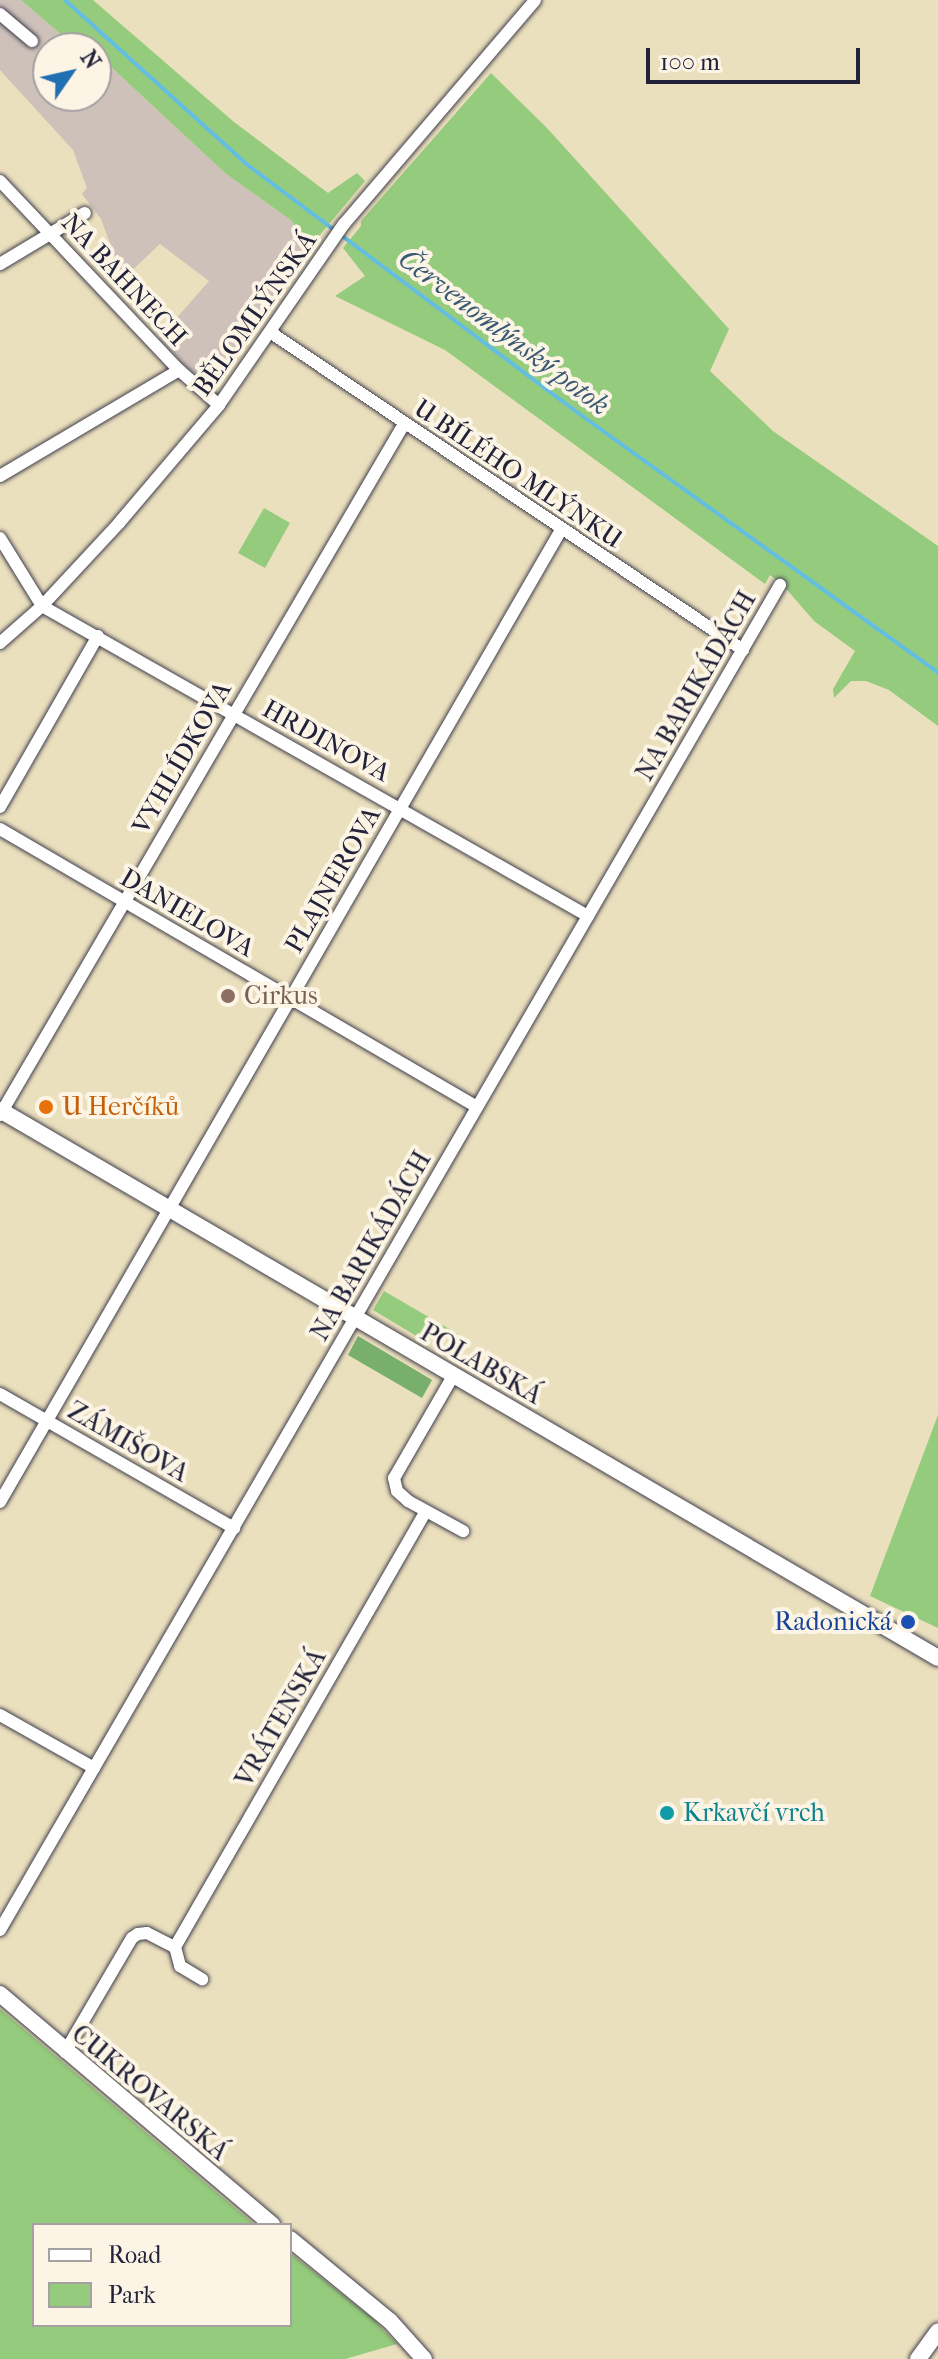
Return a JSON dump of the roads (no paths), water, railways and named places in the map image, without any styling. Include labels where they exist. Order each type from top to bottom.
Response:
[{"type":"street","name":"BĚLOMLÝNSKÁ","points":[[0,643],[42,606],[219,405],[344,224],[535,0]]},
{"type":"street","points":[[0,14],[32,41]]},
{"type":"street","name":"NA BAHNECH","points":[[0,181],[179,370],[219,405]]},
{"type":"street","points":[[0,264],[85,213]]},
{"type":"street","name":"U BÍLÉHO MLÝNKU","points":[[270,332],[743,650]]},
{"type":"street","points":[[0,476],[179,370]]},
{"type":"street","name":"VYHLÍDKOVA","points":[[1,1112],[404,424]]},
{"type":"street","name":"PLAJNEROVA","points":[[0,1502],[561,530]]},
{"type":"street","points":[[0,538],[42,606]]},
{"type":"street","name":"NA BARIKÁDÁCH","points":[[0,1930],[780,585]]},
{"type":"street","name":"HRDINOVA","points":[[42,606],[588,916]]},
{"type":"street","points":[[0,807],[98,636]]},
{"type":"street","name":"DANIELOVA","points":[[0,829],[477,1107]]},
{"type":"street","name":"POLABSKÁ","points":[[1,1112],[938,1658]]},
{"type":"street","points":[[453,1376],[394,1478],[397,1491],[463,1531]]},
{"type":"street","name":"ZÁMIŠOVA","points":[[0,1394],[234,1528]]},
{"type":"street","name":"VRÁTENSKÁ","points":[[175,1947],[426,1511]]},
{"type":"street","points":[[0,1715],[94,1768]]},
{"type":"street","points":[[65,2052],[132,1938],[147,1933],[175,1947],[180,1966],[202,1979]]},
{"type":"street","name":"CUKROVARSKÁ","points":[[0,1994],[270,2223]]},
{"type":"street","points":[[292,2241],[390,2321],[424,2359]]},
{"type":"street","points":[[918,2359],[938,2331]]},
{"type":"waterway","name":"Červenomlýnský potok","points":[[65,0],[249,166],[574,410],[938,673]]},
{"type":"place","name":"Cirkus","points":[[228,996]]},
{"type":"place","name":"U Herčíků","points":[[46,1107]]},
{"type":"place","name":"Radonická","points":[[908,1622]]},
{"type":"place","name":"Krkavčí vrch","points":[[667,1813]]}]
